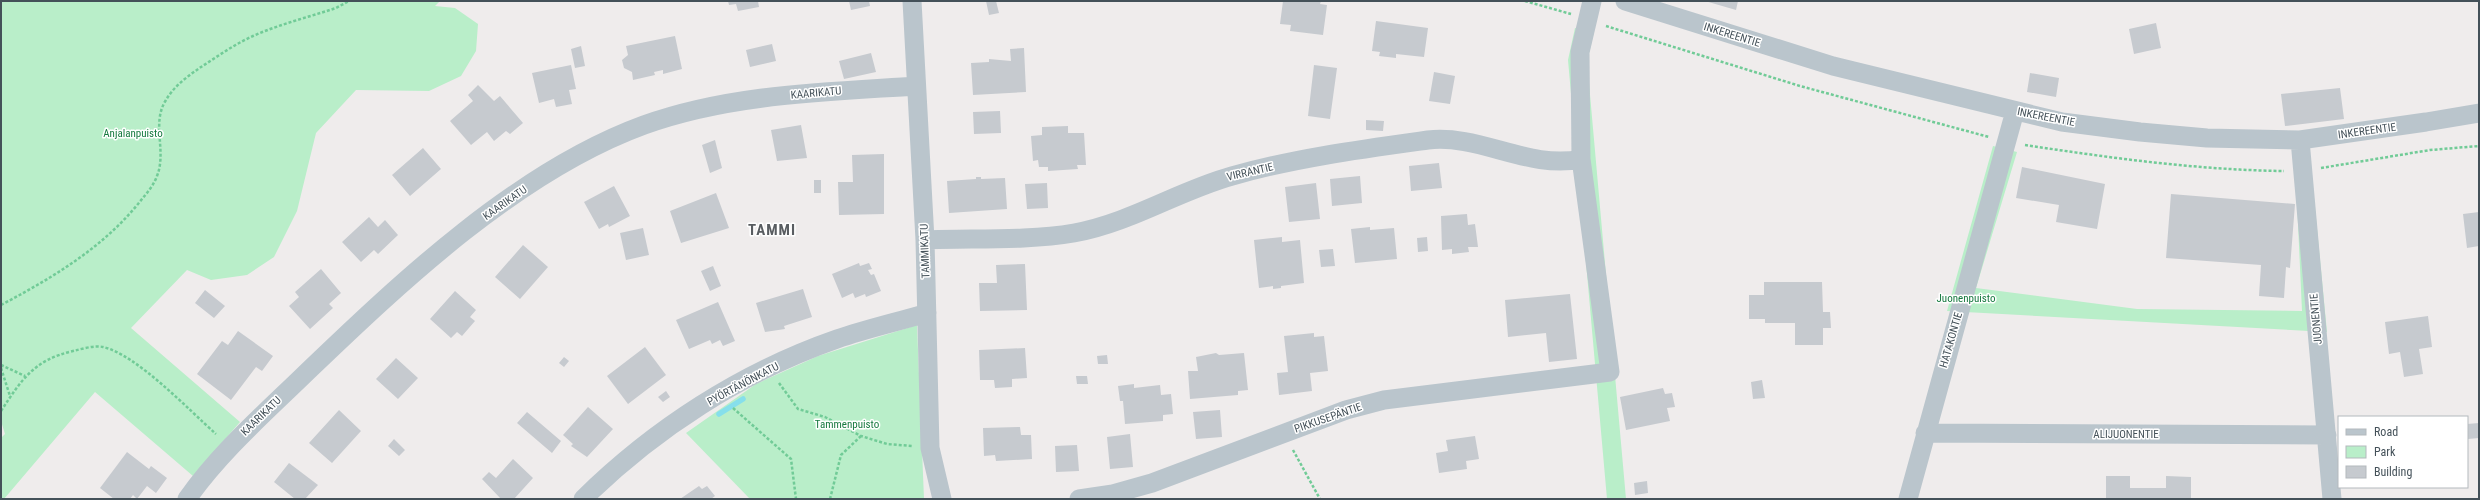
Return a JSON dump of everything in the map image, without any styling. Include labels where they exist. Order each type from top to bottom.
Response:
[{"type":"street","name":"TAMMIKATU","points":[[912,1],[925,240],[930,448],[942,499]]},
{"type":"street","points":[[1580,159],[1580,52],[1592,1]]},
{"type":"street","name":"INKEREENTIE","points":[[1625,1],[1833,66],[2015,112],[2062,122],[2140,132],[2207,138],[2300,140],[2479,113]]},
{"type":"street","name":"KAARIKATU","points":[[187,499],[205,474],[229,447],[380,304],[438,253],[493,210],[586,152],[643,126],[693,111],[754,99],[804,93],[916,86]]},
{"type":"street","name":"HATAKONTIE","points":[[1908,499],[1925,433],[2015,112]]},
{"type":"street","name":"VIRRANTIE","points":[[925,240],[1073,233],[1129,218],[1206,185],[1232,176],[1304,160],[1430,140],[1462,141],[1543,161],[1563,163],[1580,159]]},
{"type":"street","name":"JUONENTIE","points":[[2300,140],[2332,499]]},
{"type":"street","name":"PIKKUSEPÄNTIE","points":[[1079,499],[1113,494],[1152,483],[1346,410],[1384,400],[1610,372],[1580,159]]},
{"type":"street","name":"PYÖRTÄNÖNKATU","points":[[583,499],[632,453],[684,416],[719,395],[770,368],[837,339],[927,314]]},
{"type":"street","name":"ALIJUONENTIE","points":[[1925,433],[2327,435]]},
{"type":"path","points":[[1,305],[62,271],[98,244],[129,215],[151,188],[162,161],[159,122],[161,111],[166,100],[178,85],[205,65],[253,36],[336,8],[349,1]]},
{"type":"path","points":[[1,411],[25,376],[39,363],[56,355],[82,349],[102,347],[119,353],[146,372],[229,447]]},
{"type":"path","points":[[1,368],[25,376]]},
{"type":"path","points":[[1,368],[10,396]]},
{"type":"path","points":[[770,368],[798,409],[825,417],[861,436],[887,444],[930,448]]},
{"type":"path","points":[[719,395],[791,459],[796,499]]},
{"type":"path","points":[[1284,433],[1320,499]]},
{"type":"path","points":[[830,499],[841,455],[861,436]]},
{"type":"green space","name":"Anjalanpuisto","points":[[1,1],[440,1],[435,6],[455,8],[478,24],[476,51],[461,76],[429,91],[356,90],[316,133],[297,211],[274,257],[247,275],[211,280],[187,270],[131,328],[240,422],[193,476],[95,392],[4,499],[1,499],[1,438],[5,434],[1,421]]},
{"type":"green space","points":[[1575,28],[1594,32],[1587,61],[1626,499],[1607,499],[1568,60]]},
{"type":"green space","name":"Juonenpuisto","points":[[1993,146],[2017,152],[1976,288],[2137,309],[2302,311],[2296,180],[2312,177],[2327,332],[1947,311]]},
{"type":"green space","name":"Tammenpuisto","points":[[917,325],[924,499],[750,499],[686,433],[756,384],[818,356]]},
{"type":"building","points":[[728,1],[758,1],[759,7],[738,11],[736,4],[729,5]]},
{"type":"building","points":[[849,1],[869,1],[870,6],[851,10]]},
{"type":"building","points":[[986,1],[996,1],[999,13],[989,15]]},
{"type":"building","points":[[1283,1],[1321,1],[1320,4],[1327,5],[1323,35],[1290,31],[1291,25],[1280,24]]},
{"type":"building","points":[[1705,1],[1738,1],[1736,10]]},
{"type":"building","points":[[1376,21],[1428,28],[1424,57],[1396,54],[1396,58],[1379,56],[1380,52],[1372,51]]},
{"type":"building","points":[[2156,23],[2161,48],[2134,54],[2129,29]]},
{"type":"building","points":[[675,36],[682,69],[663,74],[663,70],[654,72],[655,75],[633,80],[632,72],[624,68],[622,60],[628,55],[626,46]]},
{"type":"building","points":[[772,44],[776,61],[750,67],[746,50]]},
{"type":"building","points":[[581,46],[585,66],[575,68],[571,49]]},
{"type":"building","points":[[1024,48],[1026,92],[973,95],[971,63],[989,62],[989,59],[1011,61],[1010,49]]},
{"type":"building","points":[[871,53],[876,72],[844,79],[839,61]]},
{"type":"building","points":[[571,65],[576,89],[569,90],[572,104],[556,107],[554,99],[539,103],[532,73]]},
{"type":"building","points":[[1314,65],[1337,68],[1330,119],[1308,116]]},
{"type":"building","points":[[1434,72],[1455,76],[1450,104],[1429,101]]},
{"type":"building","points":[[2030,73],[2059,78],[2056,97],[2027,92]]},
{"type":"building","points":[[478,85],[494,101],[500,96],[523,123],[510,134],[506,131],[494,141],[487,132],[471,145],[450,121],[473,101],[468,95]]},
{"type":"building","points":[[2340,88],[2344,119],[2285,126],[2281,94]]},
{"type":"building","points":[[1000,111],[1001,133],[974,134],[973,112]]},
{"type":"building","points":[[1366,120],[1384,121],[1383,131],[1366,130]]},
{"type":"building","points":[[801,125],[807,158],[777,161],[771,130]]},
{"type":"building","points":[[1068,126],[1068,133],[1084,133],[1086,165],[1077,165],[1078,169],[1048,171],[1048,167],[1039,167],[1038,160],[1033,161],[1031,136],[1042,135],[1042,127]]},
{"type":"building","points":[[715,140],[722,168],[710,173],[702,145]]},
{"type":"building","points":[[423,148],[441,169],[410,196],[392,175]]},
{"type":"building","points":[[884,154],[884,214],[839,215],[838,182],[853,182],[852,155]]},
{"type":"building","points":[[1439,163],[1442,188],[1411,191],[1409,166]]},
{"type":"building","points":[[2022,167],[2105,184],[2097,229],[2056,222],[2059,205],[2016,198]]},
{"type":"building","points":[[1360,176],[1362,203],[1332,206],[1330,179]]},
{"type":"building","points":[[976,177],[981,177],[981,179],[1005,178],[1007,209],[949,213],[947,181],[976,179]]},
{"type":"building","points":[[814,180],[821,180],[821,193],[814,193]]},
{"type":"building","points":[[1047,183],[1048,208],[1027,209],[1025,184]]},
{"type":"building","points":[[1316,183],[1320,219],[1289,222],[1285,187]]},
{"type":"building","points":[[614,186],[630,216],[609,227],[608,224],[599,229],[584,202]]},
{"type":"building","points":[[716,193],[729,228],[681,243],[670,211]]},
{"type":"building","points":[[2171,194],[2295,204],[2290,268],[2286,267],[2284,298],[2259,296],[2261,265],[2166,258]]},
{"type":"building","points":[[2479,212],[2479,246],[2467,248],[2463,214]]},
{"type":"building","points":[[1467,214],[1468,225],[1475,224],[1478,247],[1468,247],[1469,252],[1452,254],[1452,249],[1442,250],[1441,216]]},
{"type":"building","points":[[369,217],[378,227],[385,220],[398,235],[378,254],[374,250],[361,262],[342,242]]},
{"type":"building","points":[[1370,227],[1370,230],[1394,228],[1397,259],[1355,263],[1351,229]]},
{"type":"building","points":[[643,228],[649,255],[626,260],[620,233]]},
{"type":"building","points":[[1282,237],[1282,242],[1300,240],[1304,283],[1281,286],[1281,288],[1273,289],[1273,286],[1259,288],[1254,240]]},
{"type":"building","points":[[1427,237],[1428,251],[1418,252],[1417,238]]},
{"type":"building","points":[[523,245],[548,267],[520,299],[495,277]]},
{"type":"building","points":[[1333,249],[1335,266],[1321,267],[1319,250]]},
{"type":"building","points":[[859,263],[860,266],[869,263],[872,269],[868,270],[871,275],[874,274],[881,291],[866,297],[865,294],[855,298],[853,293],[842,298],[832,274]]},
{"type":"building","points":[[1025,264],[1027,310],[980,311],[979,283],[997,283],[996,265]]},
{"type":"building","points":[[713,266],[721,286],[710,291],[701,271]]},
{"type":"building","points":[[321,269],[341,293],[329,304],[333,308],[310,329],[289,306],[299,297],[295,292]]},
{"type":"building","points":[[1764,282],[1822,282],[1823,312],[1830,312],[1831,328],[1823,328],[1823,345],[1795,345],[1795,323],[1765,323],[1765,319],[1749,319],[1749,295],[1764,295]]},
{"type":"building","points":[[803,289],[812,317],[784,326],[785,329],[765,332],[756,303]]},
{"type":"building","points":[[205,290],[225,306],[214,318],[195,303]]},
{"type":"building","points":[[455,291],[476,310],[470,317],[475,321],[462,336],[457,332],[451,338],[430,319]]},
{"type":"building","points":[[1570,294],[1577,359],[1549,362],[1546,333],[1508,337],[1505,300]]},
{"type":"building","points":[[718,302],[735,341],[723,346],[720,340],[712,344],[710,340],[689,349],[676,320]]},
{"type":"building","points":[[2428,316],[2432,347],[2419,349],[2423,374],[2404,377],[2400,352],[2389,354],[2385,322]]},
{"type":"building","points":[[238,331],[273,356],[262,371],[256,367],[231,400],[197,374],[222,341],[228,345]]},
{"type":"building","points":[[1314,333],[1314,337],[1324,336],[1328,371],[1310,373],[1312,391],[1279,395],[1277,373],[1288,372],[1284,336]]},
{"type":"building","points":[[645,347],[666,375],[628,404],[607,376]]},
{"type":"building","points":[[1025,348],[1027,378],[1012,379],[1012,387],[995,388],[994,380],[980,380],[979,350]]},
{"type":"building","points":[[1216,353],[1219,355],[1244,353],[1248,390],[1238,391],[1238,395],[1190,399],[1188,371],[1198,371],[1196,357]]},
{"type":"building","points":[[1107,355],[1108,364],[1098,364],[1097,356]]},
{"type":"building","points":[[564,357],[569,361],[564,367],[559,363]]},
{"type":"building","points":[[396,358],[418,378],[398,399],[376,379]]},
{"type":"building","points":[[1076,376],[1087,376],[1088,384],[1077,384]]},
{"type":"building","points":[[1762,380],[1765,398],[1753,399],[1751,382]]},
{"type":"building","points":[[1134,384],[1134,388],[1160,385],[1161,395],[1171,394],[1173,414],[1163,415],[1163,421],[1125,424],[1123,401],[1120,401],[1118,386]]},
{"type":"building","points":[[1663,388],[1665,394],[1672,393],[1675,407],[1667,408],[1670,421],[1626,430],[1620,397]]},
{"type":"building","points":[[666,391],[670,397],[663,402],[658,397]]},
{"type":"building","points":[[588,407],[613,429],[587,457],[571,446],[573,444],[563,435]]},
{"type":"building","points":[[339,410],[361,431],[332,463],[309,443]]},
{"type":"building","points":[[1220,410],[1222,437],[1196,439],[1193,412]]},
{"type":"building","points":[[527,412],[561,441],[552,453],[517,423]]},
{"type":"building","points":[[2479,423],[2479,438],[2468,439],[2468,424]]},
{"type":"building","points":[[1020,427],[1021,435],[1031,435],[1032,459],[996,461],[995,455],[984,456],[983,428]]},
{"type":"building","points":[[1130,434],[1133,467],[1110,469],[1107,437]]},
{"type":"building","points":[[1475,436],[1479,459],[1466,461],[1467,469],[1439,473],[1436,453],[1448,451],[1446,440]]},
{"type":"building","points":[[394,439],[405,450],[399,456],[388,446]]},
{"type":"building","points":[[1077,445],[1079,471],[1056,472],[1055,446]]},
{"type":"building","points":[[127,452],[149,469],[151,466],[167,478],[156,493],[147,486],[137,499],[133,495],[130,499],[114,499],[100,488]]},
{"type":"building","points":[[513,459],[533,478],[514,499],[501,499],[482,479],[489,472],[496,478]]},
{"type":"building","points":[[289,463],[318,485],[305,499],[295,499],[274,482]]},
{"type":"building","points":[[2106,476],[2130,476],[2130,488],[2166,488],[2166,476],[2191,477],[2191,499],[2106,499]]},
{"type":"building","points":[[1647,481],[1648,493],[1635,495],[1634,483]]},
{"type":"building","points":[[699,486],[702,489],[707,486],[715,496],[711,499],[680,499]]},
{"type":"waterway","points":[[719,414],[743,399]]},
{"type":"district","name":"TAMMI","points":[[772,230]]}]
